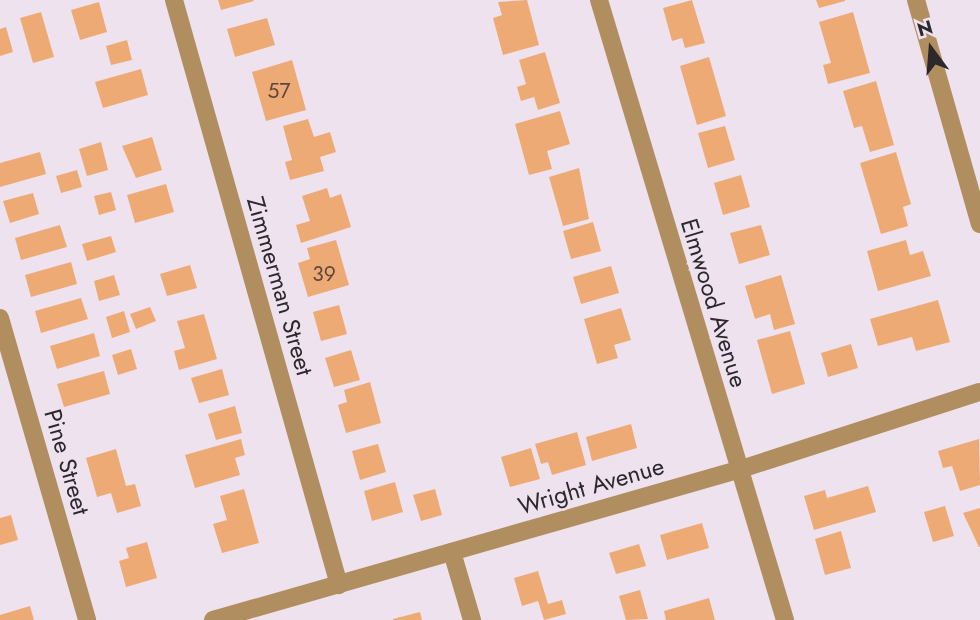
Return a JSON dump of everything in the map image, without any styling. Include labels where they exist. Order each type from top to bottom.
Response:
[{"type":"street","name":"Zimmerman Street","points":[[174,0],[339,585]]},
{"type":"street","name":"Elmwood Avenue","points":[[598,0],[785,620]]},
{"type":"street","points":[[916,0],[980,224]]},
{"type":"street","name":"Pine Street","points":[[0,318],[87,620]]},
{"type":"street","name":"Wright Avenue","points":[[213,620],[738,470],[980,392]]},
{"type":"street","points":[[452,552],[472,620]]},
{"type":"building","points":[[218,0],[253,0],[254,1],[221,10]]},
{"type":"building","points":[[527,0],[539,45],[503,55],[493,18],[502,15],[498,2]]},
{"type":"building","points":[[692,0],[705,43],[685,48],[682,38],[672,41],[663,8]]},
{"type":"building","points":[[816,0],[845,0],[845,1],[819,8]]},
{"type":"building","points":[[99,2],[107,32],[80,40],[71,10]]},
{"type":"building","points":[[41,12],[54,57],[33,63],[20,18]]},
{"type":"building","points":[[853,12],[870,73],[828,84],[823,65],[831,63],[819,22]]},
{"type":"building","points":[[267,18],[275,45],[235,57],[227,29]]},
{"type":"building","points":[[6,27],[13,52],[0,56],[0,29]]},
{"type":"building","points":[[127,40],[132,60],[111,65],[106,46]]},
{"type":"building","points":[[545,52],[560,103],[538,110],[534,97],[521,101],[517,87],[526,84],[519,60]]},
{"type":"building","points":[[709,57],[726,116],[697,125],[680,66]]},
{"type":"building","points":[[292,60],[306,110],[266,121],[252,72]]},
{"type":"building","points":[[141,69],[148,95],[103,108],[95,82]]},
{"type":"building","points":[[876,81],[894,145],[870,152],[862,126],[854,128],[843,91]]},
{"type":"building","points":[[560,111],[570,144],[547,151],[552,169],[529,175],[515,124]]},
{"type":"building","points":[[308,119],[314,137],[330,132],[336,152],[320,157],[324,171],[290,180],[285,162],[292,160],[283,126]]},
{"type":"building","points":[[725,126],[735,160],[708,168],[698,133]]},
{"type":"building","points":[[152,137],[162,170],[136,178],[122,146]]},
{"type":"building","points":[[101,142],[108,170],[87,176],[79,149]]},
{"type":"building","points":[[40,152],[46,174],[0,187],[0,163]]},
{"type":"building","points":[[896,152],[911,204],[903,207],[908,226],[881,234],[860,163]]},
{"type":"building","points":[[579,168],[589,219],[563,226],[549,177]]},
{"type":"building","points":[[77,170],[82,187],[61,193],[56,176]]},
{"type":"building","points":[[741,175],[750,207],[723,215],[714,183]]},
{"type":"building","points":[[166,184],[174,212],[135,223],[127,195]]},
{"type":"building","points":[[327,188],[330,198],[341,194],[351,227],[301,243],[296,225],[310,221],[302,196]]},
{"type":"building","points":[[111,192],[116,210],[99,215],[94,196]]},
{"type":"building","points":[[33,193],[39,214],[10,223],[3,201]]},
{"type":"building","points":[[593,222],[601,251],[571,259],[563,231]]},
{"type":"building","points":[[60,225],[67,247],[21,260],[15,238]]},
{"type":"building","points":[[761,225],[770,255],[739,264],[730,233]]},
{"type":"building","points":[[111,236],[116,252],[87,261],[82,244]]},
{"type":"building","points":[[336,240],[349,285],[308,297],[298,263],[310,259],[307,248]]},
{"type":"building","points":[[906,240],[910,255],[923,251],[931,276],[878,291],[867,251]]},
{"type":"building","points":[[71,262],[77,284],[31,297],[25,275]]},
{"type":"building","points":[[190,265],[197,288],[167,296],[160,274]]},
{"type":"building","points":[[611,266],[619,293],[581,304],[573,277]]},
{"type":"building","points":[[114,275],[120,295],[99,301],[94,281]]},
{"type":"building","points":[[781,275],[795,324],[774,330],[770,314],[755,319],[745,286]]},
{"type":"building","points":[[81,298],[88,319],[41,333],[35,311]]},
{"type":"building","points":[[938,300],[950,342],[916,351],[912,337],[878,346],[870,319]]},
{"type":"building","points":[[339,305],[347,334],[321,341],[313,312]]},
{"type":"building","points":[[150,307],[156,321],[136,329],[130,314]]},
{"type":"building","points":[[621,308],[631,340],[614,345],[618,358],[597,364],[584,319]]},
{"type":"building","points":[[124,311],[130,332],[112,338],[106,317]]},
{"type":"building","points":[[204,314],[217,359],[179,370],[174,351],[185,348],[177,321]]},
{"type":"building","points":[[790,331],[805,384],[772,394],[757,340]]},
{"type":"building","points":[[94,333],[100,356],[57,369],[50,346]]},
{"type":"building","points":[[851,344],[858,368],[828,377],[821,353]]},
{"type":"building","points":[[131,349],[137,369],[118,375],[112,355]]},
{"type":"building","points":[[351,350],[360,380],[334,387],[325,358]]},
{"type":"building","points":[[222,369],[229,395],[199,403],[191,378]]},
{"type":"building","points":[[104,371],[110,394],[64,407],[57,384]]},
{"type":"building","points":[[370,382],[381,423],[346,433],[338,405],[347,402],[344,390]]},
{"type":"building","points":[[235,406],[242,433],[216,440],[208,414]]},
{"type":"building","points":[[631,424],[637,448],[592,461],[586,437]]},
{"type":"building","points":[[577,432],[586,465],[552,475],[548,462],[541,464],[535,444]]},
{"type":"building","points":[[241,439],[245,455],[235,458],[240,475],[195,488],[185,455]]},
{"type":"building","points":[[979,439],[980,485],[960,491],[952,466],[943,468],[938,451]]},
{"type":"building","points":[[378,444],[386,472],[360,480],[352,451]]},
{"type":"building","points":[[531,448],[540,479],[510,487],[501,457]]},
{"type":"building","points":[[116,449],[126,486],[135,484],[141,506],[117,513],[111,493],[97,497],[86,458]]},
{"type":"building","points":[[395,482],[403,512],[372,521],[364,491]]},
{"type":"building","points":[[868,486],[876,512],[814,530],[804,496],[825,490],[827,498]]},
{"type":"building","points":[[244,489],[259,543],[222,553],[213,524],[227,520],[220,496]]},
{"type":"building","points":[[435,489],[442,515],[421,521],[413,495]]},
{"type":"building","points":[[945,506],[954,536],[933,542],[924,512]]},
{"type":"building","points":[[980,508],[980,547],[979,547],[963,513]]},
{"type":"building","points":[[11,515],[18,540],[0,545],[0,518]]},
{"type":"building","points":[[702,523],[709,548],[667,560],[660,535]]},
{"type":"building","points":[[841,531],[851,568],[825,575],[815,539]]},
{"type":"building","points":[[147,542],[157,578],[126,587],[119,561],[129,558],[126,548]]},
{"type":"building","points":[[639,544],[646,566],[616,574],[609,553]]},
{"type":"building","points":[[538,571],[548,604],[562,600],[566,614],[544,620],[538,601],[522,606],[514,578]]},
{"type":"building","points":[[640,590],[648,619],[626,620],[619,596]]},
{"type":"building","points":[[709,598],[715,620],[666,620],[664,611]]},
{"type":"building","points":[[30,606],[34,620],[0,620],[0,615]]},
{"type":"building","points":[[420,612],[422,620],[393,620],[393,619]]}]
